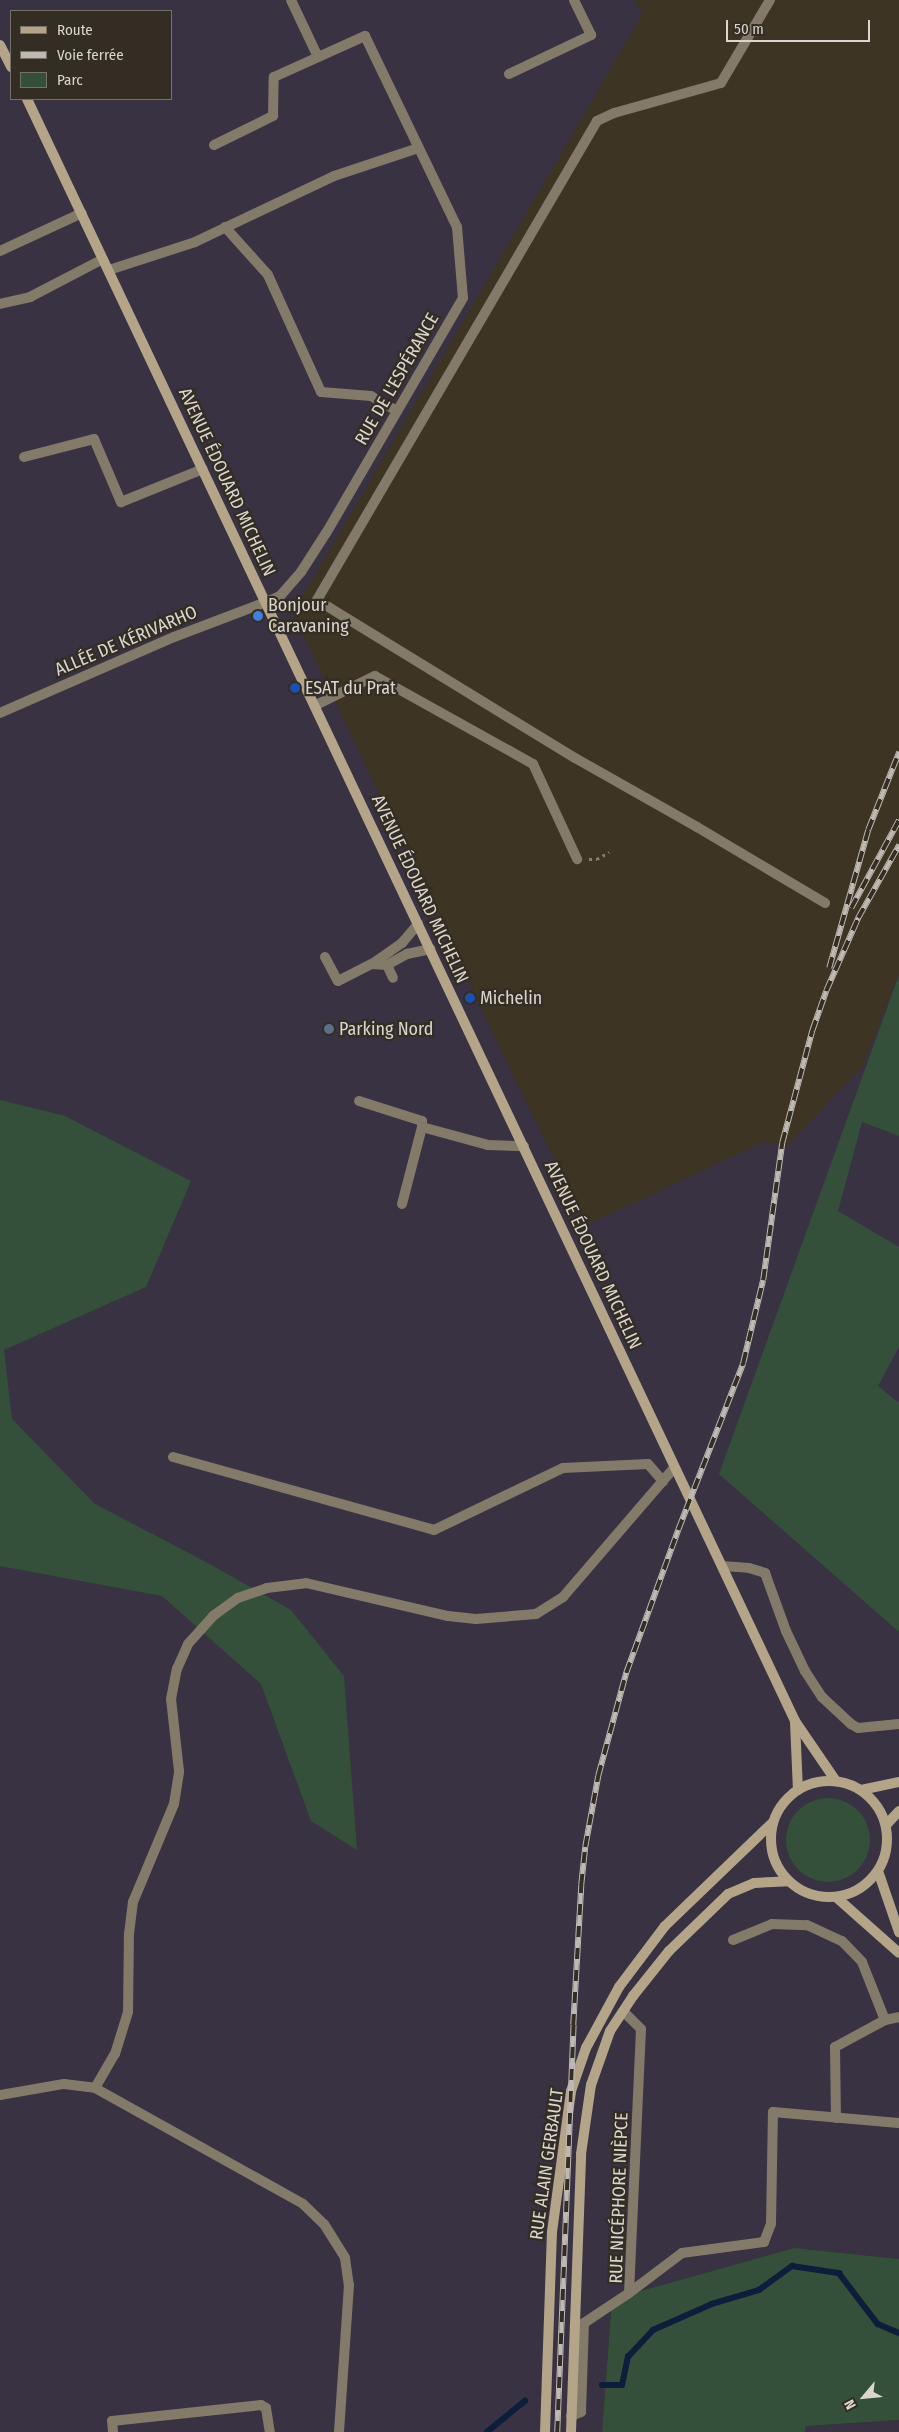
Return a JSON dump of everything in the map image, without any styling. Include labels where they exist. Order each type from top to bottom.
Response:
[{"type":"main road","points":[[0,46],[10,65]]},
{"type":"main road","name":"AVENUE ÉDOUARD MICHELIN","points":[[27,100],[316,705],[674,1468],[795,1721],[836,1781]]},
{"type":"main road","name":"AVENUE ÉDOUARD MICHELIN","points":[[795,1721],[798,1790]]},
{"type":"main road","points":[[836,1781],[860,1790],[881,1811],[886,1825],[886,1848],[878,1870],[867,1883],[852,1893],[836,1897],[811,1894],[789,1881],[780,1869],[773,1854],[771,1838],[773,1822],[787,1799],[798,1790],[816,1782],[836,1781]]},
{"type":"main road","points":[[860,1790],[899,1782]]},
{"type":"main road","points":[[886,1825],[899,1811]]},
{"type":"main road","name":"RUE ALAIN GERBAULT","points":[[545,2432],[552,2232],[571,2091],[586,2048],[619,1987],[665,1926],[773,1822]]},
{"type":"main road","points":[[878,1870],[899,1932]]},
{"type":"main road","name":"RUE ALAIN GERBAULT","points":[[571,2432],[581,2154],[584,2118],[590,2085],[610,2031],[633,1996],[669,1951],[728,1894],[754,1883],[789,1881]]},
{"type":"main road","points":[[836,1897],[899,1954]]},
{"type":"street","points":[[214,145],[273,116],[274,77],[318,57],[291,0]]},
{"type":"street","points":[[509,74],[590,35],[574,0]]},
{"type":"street","points":[[770,0],[721,83],[614,114],[597,121],[317,600],[575,758],[698,827],[825,904]]},
{"type":"street","name":"RUE DE L'ESPÉRANCE","points":[[266,602],[280,596],[292,584],[326,533],[463,298],[458,227],[365,36],[318,57]]},
{"type":"street","points":[[109,270],[195,242],[334,176],[418,148]]},
{"type":"street","points":[[0,251],[82,213]]},
{"type":"street","points":[[225,227],[268,275],[321,392],[371,396],[397,412]]},
{"type":"street","points":[[0,304],[30,297],[103,259]]},
{"type":"street","points":[[24,457],[94,439],[121,502],[203,469]]},
{"type":"street","name":"ALLÉE DE KÉRIVARHO","points":[[0,713],[174,637],[266,602]]},
{"type":"street","points":[[316,705],[375,676],[533,764],[577,859]]},
{"type":"street","points":[[325,957],[338,981],[372,964],[402,943],[418,924]]},
{"type":"street","points":[[372,964],[387,965],[407,954],[430,949]]},
{"type":"street","points":[[387,965],[392,978]]},
{"type":"street","points":[[359,1101],[422,1121],[422,1128],[402,1204]]},
{"type":"street","points":[[422,1128],[488,1145],[524,1146]]},
{"type":"street","points":[[173,1457],[434,1530],[563,1468],[648,1464],[663,1481]]},
{"type":"street","points":[[95,2088],[115,2054],[128,2012],[129,1934],[133,1902],[174,1804],[179,1771],[171,1699],[177,1669],[188,1644],[213,1616],[238,1598],[267,1588],[306,1583],[448,1616],[476,1619],[536,1614],[563,1597],[674,1468]]},
{"type":"street","points":[[722,1566],[749,1568],[766,1573],[786,1631],[805,1671],[822,1696],[851,1724],[858,1728],[899,1724]]},
{"type":"street","points":[[733,1940],[772,1924],[807,1925],[842,1940],[862,1962],[885,2020]]},
{"type":"street","name":"RUE NICÉPHORE NIÈPCE","points":[[624,2012],[641,2029],[629,2292]]},
{"type":"street","points":[[836,2118],[835,2048],[885,2020],[899,2017]]},
{"type":"street","points":[[0,2095],[64,2084],[95,2088],[303,2204],[324,2224],[345,2258],[349,2285],[339,2432]]},
{"type":"street","name":"RUE NICÉPHORE NIÈPCE","points":[[629,2292],[682,2253],[764,2242],[771,2224],[773,2112],[899,2123]]},
{"type":"street","points":[[571,2416],[581,2412],[584,2323],[629,2292]]},
{"type":"street","points":[[113,2432],[112,2420],[260,2405],[266,2408],[270,2432]]},
{"type":"path","points":[[577,859],[597,860],[609,852]]},
{"type":"shaded area","points":[[0,0],[899,0],[899,2259],[794,2248],[612,2299],[602,2432],[0,2432]]},
{"type":"shaded area","points":[[635,0],[899,0],[899,974],[862,1067],[788,1145],[763,1142],[587,1225],[522,1094],[293,613],[642,15]]},
{"type":"shaded area","points":[[899,2420],[899,2432],[805,2432],[806,2426]]},
{"type":"green space","points":[[899,975],[899,1136],[862,1122],[838,1211],[899,1247],[899,1347],[878,1386],[899,1403],[899,1632],[719,1474]]},
{"type":"green space","points":[[0,1100],[65,1116],[191,1181],[146,1287],[4,1350],[12,1419],[95,1504],[206,1562],[291,1610],[344,1676],[357,1850],[311,1821],[261,1684],[162,1596],[0,1566]]},
{"type":"green space","points":[[828,1798],[851,1805],[863,1817],[870,1840],[863,1863],[851,1875],[828,1882],[805,1875],[793,1863],[786,1840],[793,1817],[805,1805]]},
{"type":"green space","points":[[794,2248],[899,2259],[899,2420],[806,2426],[805,2432],[602,2432],[612,2299]]},
{"type":"waterway","points":[[602,2385],[622,2385],[628,2357],[653,2330],[712,2304],[759,2290],[792,2266],[839,2273],[878,2324],[899,2333]]},
{"type":"waterway","points":[[487,2432],[525,2401]]},
{"type":"railway","points":[[829,968],[868,830],[899,752]]},
{"type":"railway","points":[[851,908],[899,820]]},
{"type":"railway","points":[[557,2432],[573,2025],[581,1885],[585,1847],[598,1776],[626,1673],[678,1530],[743,1363],[763,1280],[782,1143],[812,1031],[826,991],[858,918],[899,845]]},
{"type":"place","name":"Bonjour Caravaning","points":[[258,616]]},
{"type":"place","name":"ESAT du Prat","points":[[295,688]]},
{"type":"place","name":"Michelin","points":[[470,998]]},
{"type":"place","name":"Parking Nord","points":[[329,1029]]}]
